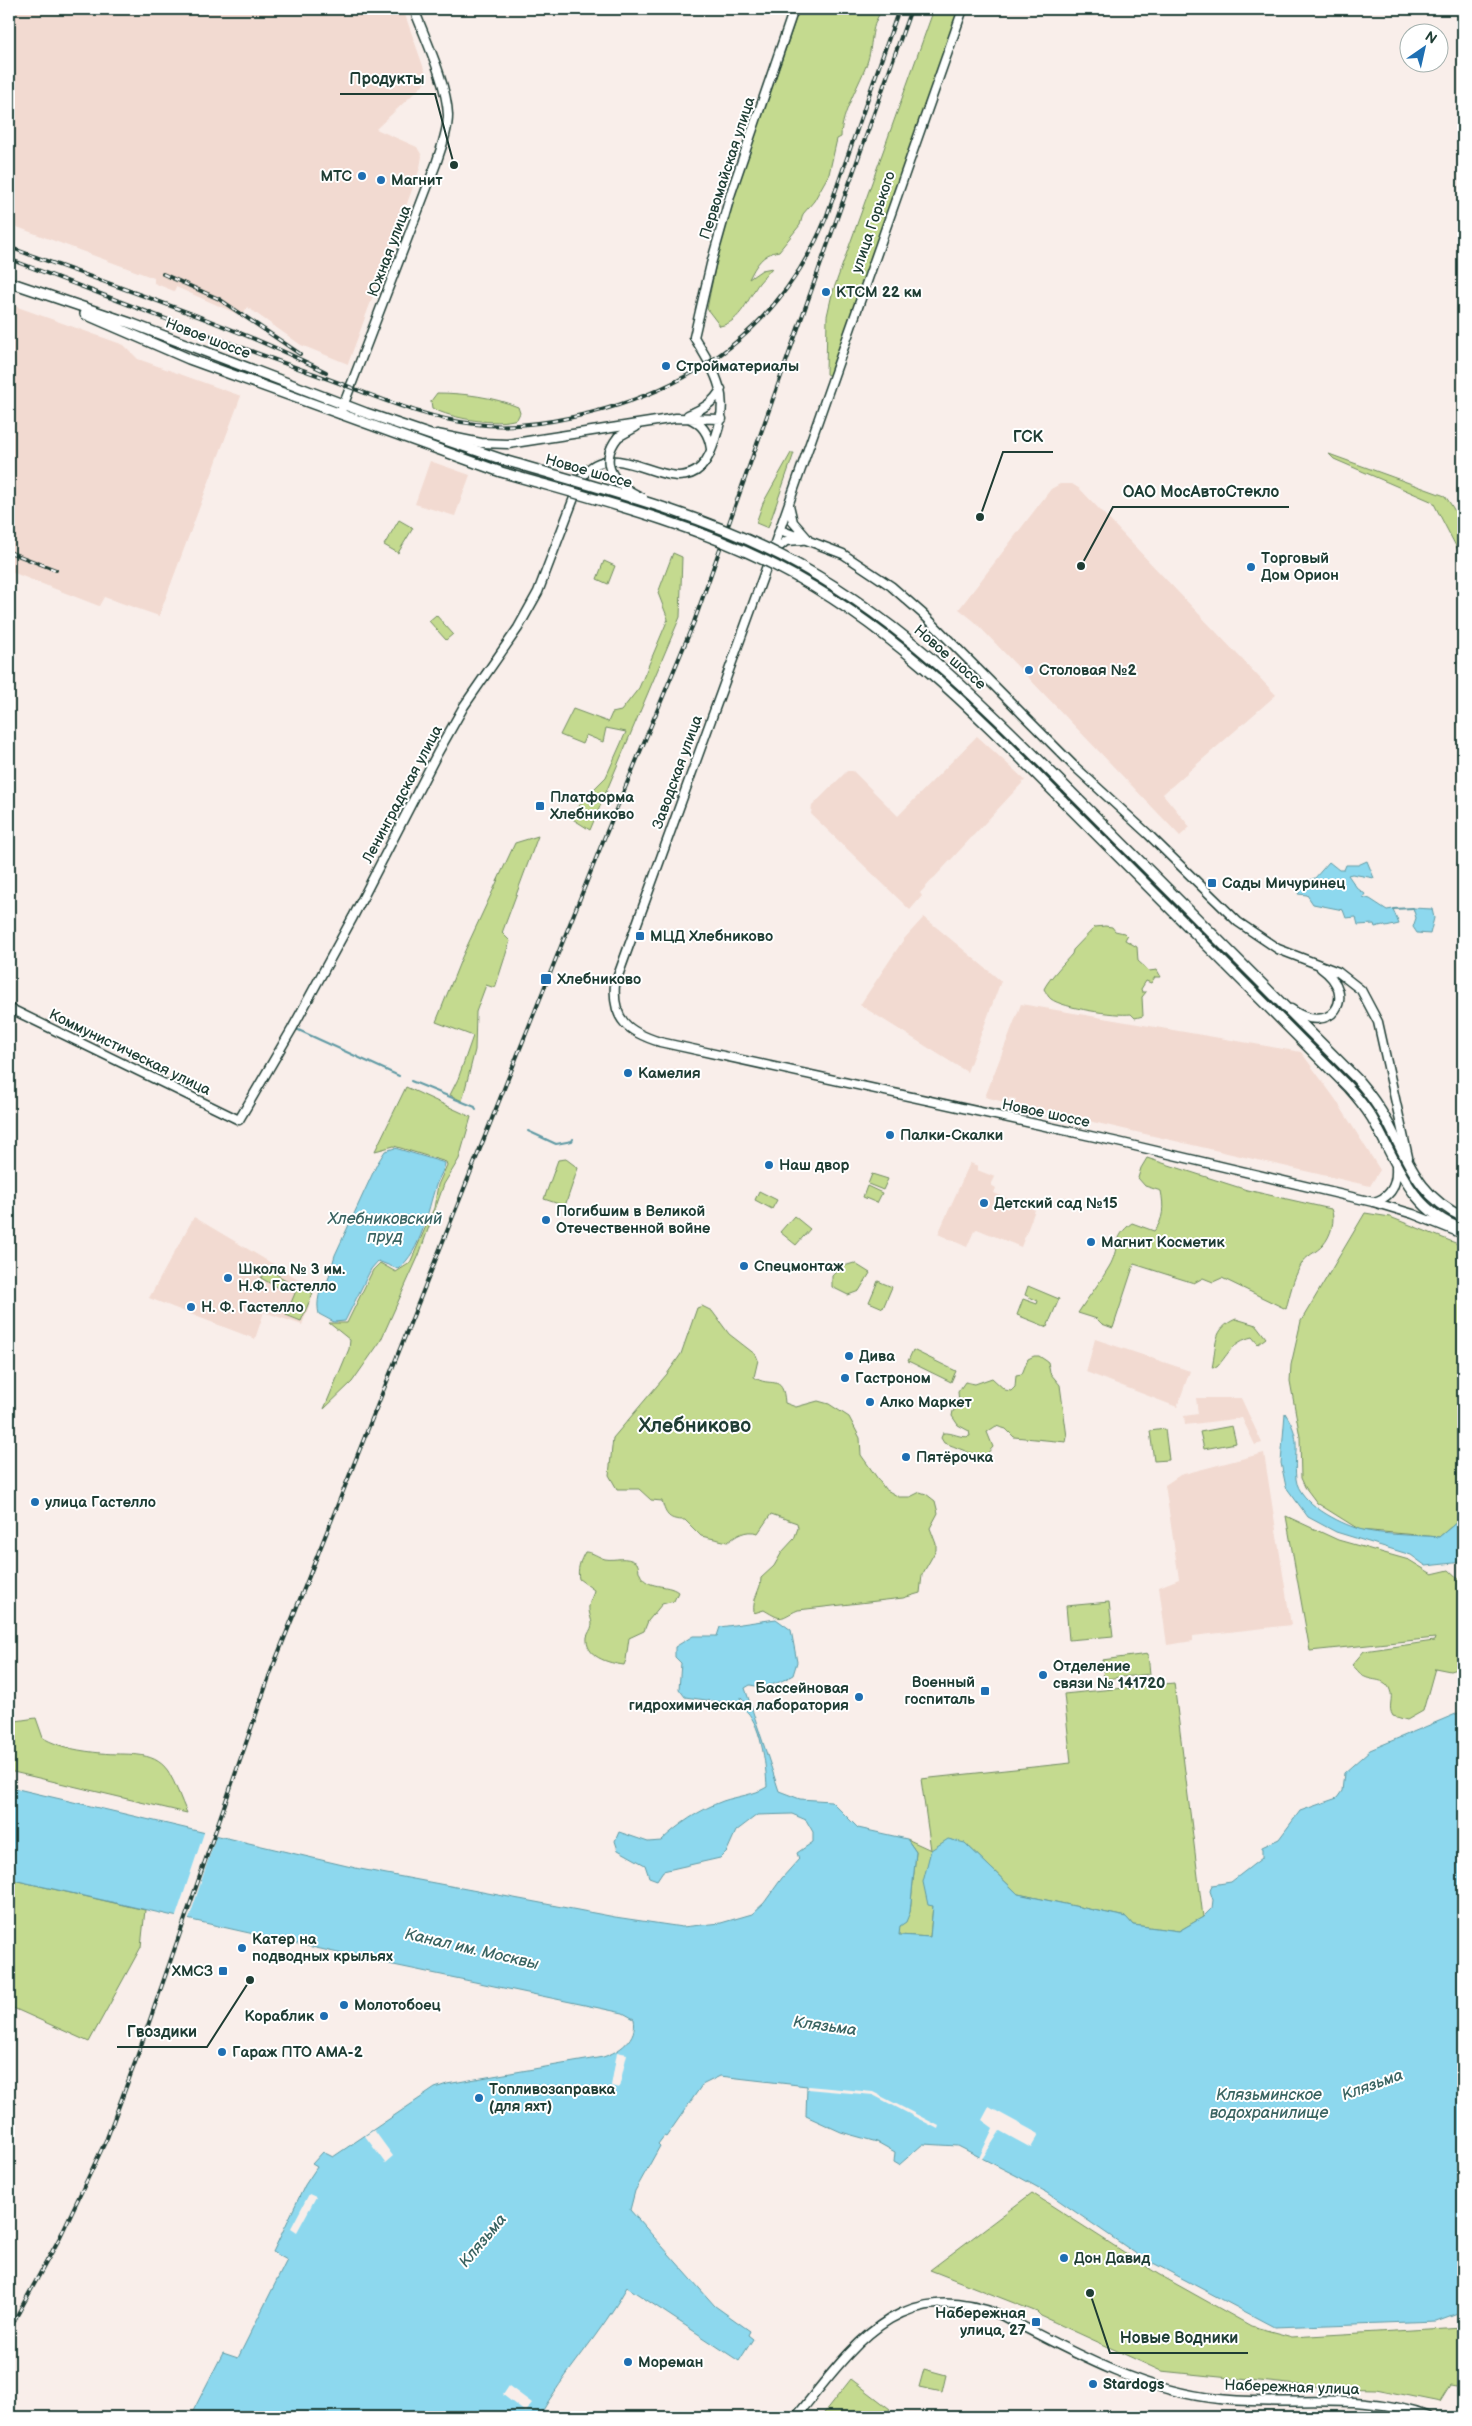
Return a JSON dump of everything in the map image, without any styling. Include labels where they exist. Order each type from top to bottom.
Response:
[{"type":"main road","name":"Новое шоссе","points":[[9,282],[188,359],[501,472],[685,527],[747,552],[804,582],[859,616],[918,661],[966,704],[1348,1087],[1371,1117],[1396,1168],[1412,1193],[1443,1220],[1463,1229]]},
{"type":"main road","name":"Новое шоссе","points":[[34,292],[132,324],[405,427],[504,460],[682,514],[725,530],[782,556],[866,606],[950,673],[1070,791],[1368,1092],[1385,1118],[1411,1168]]},
{"type":"main road","points":[[1411,1168],[1428,1194],[1444,1207],[1463,1217]]},
{"type":"street","name":"Южная улица","points":[[340,414],[436,164],[446,130],[448,115],[444,95],[414,9]]},
{"type":"street","name":"Первомайская улица","points":[[721,388],[694,337],[711,264],[731,192],[794,9]]},
{"type":"street","name":"улица Горького","points":[[780,530],[962,9]]},
{"type":"street","points":[[684,417],[705,408],[718,395],[721,388]]},
{"type":"street","points":[[711,451],[722,419],[723,400],[721,388]]},
{"type":"street","points":[[684,417],[695,421],[705,431],[711,451]]},
{"type":"street","points":[[405,427],[481,443],[508,444],[684,417],[722,419]]},
{"type":"street","points":[[643,423],[618,437],[609,455],[610,468],[615,479],[625,489],[682,514]]},
{"type":"street","name":"Ленинградская улица","points":[[238,1120],[292,1029],[464,706],[518,628],[538,592],[582,477],[588,468],[615,460],[665,474],[688,474],[702,466],[711,451]]},
{"type":"street","points":[[788,503],[793,522],[809,540]]},
{"type":"street","points":[[780,530],[809,540],[859,563],[914,605],[1073,765],[1238,922],[1278,949],[1338,972],[1349,979],[1367,998],[1375,1014],[1411,1168]]},
{"type":"street","name":"Заводская улица","points":[[623,1024],[614,999],[615,984],[780,530]]},
{"type":"street","points":[[770,555],[786,541],[809,540]]},
{"type":"street","points":[[1267,989],[1306,1018],[1319,1020],[1330,1016],[1339,1003],[1339,992],[1333,979],[1313,963]]},
{"type":"street","name":"Коммунистическая улица","points":[[9,1008],[238,1120]]},
{"type":"street","name":"Новое шоссе","points":[[623,1024],[635,1033],[660,1042],[1118,1142],[1373,1202],[1413,1214],[1463,1234]]},
{"type":"street","points":[[1373,1202],[1383,1199],[1390,1193],[1396,1179],[1396,1168]]},
{"type":"street","name":"Набережная улица","points":[[796,2417],[857,2344],[889,2317],[925,2306],[956,2303],[1001,2315],[1095,2362],[1170,2390],[1217,2399],[1250,2402],[1392,2405],[1430,2417]]},
{"type":"shaded area","points":[[9,9],[403,9],[428,80],[376,129],[417,147],[422,156],[420,168],[348,364],[301,345],[247,307],[242,316],[176,287],[174,291],[154,283],[154,278],[9,224]]},
{"type":"shaded area","points":[[9,304],[124,345],[138,359],[241,396],[159,616],[104,597],[99,606],[9,571]]},
{"type":"shaded area","points":[[430,461],[470,475],[455,516],[415,504]]},
{"type":"shaded area","points":[[1060,484],[1072,484],[1080,489],[1276,695],[1163,794],[1190,827],[1180,836],[974,621],[959,609],[1051,489]]},
{"type":"shaded area","points":[[977,736],[1025,780],[920,893],[922,896],[910,910],[811,814],[812,806],[847,771],[853,771],[898,816]]},
{"type":"shaded area","points":[[924,917],[1001,981],[967,1072],[860,1005],[904,939]]},
{"type":"shaded area","points":[[1021,1004],[1301,1052],[1336,1100],[1380,1170],[1370,1186],[1015,1104],[1016,1099],[1009,1098],[1008,1103],[985,1097]]},
{"type":"shaded area","name":"Детский сад №15","points":[[970,1163],[978,1166],[977,1170],[995,1177],[991,1185],[996,1188],[994,1193],[1035,1210],[1021,1247],[977,1229],[974,1231],[967,1247],[938,1234]]},
{"type":"shaded area","name":"Школа № 3 им. Н.Ф. Гастелло","points":[[194,1217],[315,1289],[302,1325],[264,1312],[255,1339],[149,1298]]},
{"type":"shaded area","points":[[1095,1339],[1190,1371],[1177,1407],[1086,1372]]},
{"type":"shaded area","points":[[1196,1398],[1241,1398],[1262,1443],[1255,1445],[1242,1418],[1185,1425],[1184,1416],[1198,1414]]},
{"type":"shaded area","points":[[1264,1453],[1291,1625],[1193,1636],[1193,1641],[1167,1645],[1159,1587],[1179,1579],[1165,1485],[1180,1475]]},
{"type":"green space","points":[[799,9],[883,9],[876,21],[872,34],[870,53],[865,69],[844,118],[841,137],[837,139],[829,174],[814,201],[803,214],[800,225],[779,251],[764,257],[754,269],[749,279],[762,270],[772,268],[759,283],[739,315],[727,324],[720,326],[707,309],[723,232],[737,186]]},
{"type":"green space","points":[[934,9],[960,9],[830,376],[826,374],[827,316],[832,294]]},
{"type":"green space","points":[[437,393],[489,398],[518,407],[520,413],[517,419],[498,422],[462,418],[432,408],[431,401]]},
{"type":"green space","points":[[791,453],[794,453],[768,528],[756,523],[763,503]]},
{"type":"green space","points":[[1329,454],[1445,496],[1458,517],[1461,527],[1463,537],[1463,582],[1460,554],[1433,502],[1334,459]]},
{"type":"green space","points":[[399,520],[413,528],[398,553],[384,545]]},
{"type":"green space","points":[[673,553],[682,557],[680,617],[590,830],[571,818],[584,799],[606,777],[626,732],[606,728],[603,742],[586,735],[582,744],[560,735],[573,709],[608,722],[612,713],[621,711],[639,688],[668,619],[658,593]]},
{"type":"green space","points":[[604,561],[615,566],[608,584],[597,579]]},
{"type":"green space","points":[[436,615],[453,634],[446,640],[429,621]]},
{"type":"green space","points":[[538,836],[502,933],[510,941],[495,988],[486,985],[476,1012],[475,1050],[462,1101],[450,1095],[458,1079],[473,1036],[436,1022],[462,957],[515,843]]},
{"type":"green space","points":[[1105,926],[1124,933],[1127,936],[1125,940],[1137,947],[1138,961],[1149,971],[1157,970],[1161,977],[1155,977],[1151,983],[1146,981],[1141,989],[1142,992],[1146,992],[1142,997],[1143,1016],[1135,1018],[1131,1014],[1102,1013],[1066,1005],[1051,999],[1044,989],[1072,954],[1073,950],[1095,927]]},
{"type":"green space","points":[[406,1087],[471,1117],[459,1159],[444,1184],[419,1255],[380,1342],[352,1382],[324,1409],[349,1349],[350,1340],[329,1323],[347,1323],[373,1270],[380,1263],[396,1272],[410,1263],[434,1208],[438,1185],[447,1165],[446,1162],[394,1146],[375,1151]]},
{"type":"green space","points":[[1147,1158],[1247,1190],[1331,1209],[1333,1222],[1328,1237],[1323,1245],[1301,1265],[1286,1309],[1222,1278],[1213,1282],[1203,1278],[1194,1283],[1134,1264],[1113,1328],[1102,1324],[1097,1319],[1078,1313],[1109,1267],[1119,1238],[1126,1228],[1132,1223],[1154,1231],[1160,1222],[1163,1207],[1161,1191],[1145,1186],[1138,1178]]},
{"type":"green space","points":[[566,1159],[578,1168],[565,1206],[544,1199],[558,1160]]},
{"type":"green space","points":[[872,1174],[888,1179],[883,1190],[868,1184]]},
{"type":"green space","points":[[867,1186],[882,1193],[877,1203],[863,1197]]},
{"type":"green space","points":[[759,1191],[777,1200],[772,1209],[755,1200]]},
{"type":"green space","points":[[1365,1213],[1390,1217],[1463,1246],[1463,1520],[1457,1522],[1439,1537],[1360,1530],[1317,1503],[1301,1478],[1300,1437],[1290,1381],[1291,1365],[1301,1321]]},
{"type":"green space","points":[[794,1216],[810,1229],[796,1245],[780,1232]]},
{"type":"green space","points":[[854,1263],[870,1273],[859,1291],[848,1295],[832,1287],[832,1276],[841,1267]]},
{"type":"green space","points":[[267,1269],[286,1280],[280,1289],[261,1278]]},
{"type":"green space","points":[[878,1281],[892,1287],[883,1308],[869,1302]]},
{"type":"green space","points":[[298,1286],[313,1293],[301,1321],[286,1315]]},
{"type":"green space","points":[[1028,1286],[1059,1299],[1047,1327],[1017,1315],[1023,1299],[1037,1304],[1038,1301],[1025,1295]]},
{"type":"green space","points":[[702,1306],[712,1311],[729,1334],[756,1355],[758,1360],[754,1377],[765,1382],[779,1384],[784,1393],[785,1403],[796,1407],[818,1401],[829,1404],[849,1417],[860,1438],[861,1455],[885,1489],[899,1497],[910,1497],[920,1492],[935,1501],[938,1513],[930,1528],[936,1544],[936,1550],[922,1575],[920,1593],[903,1598],[798,1610],[781,1618],[764,1610],[754,1613],[754,1603],[761,1578],[774,1566],[782,1552],[794,1539],[798,1528],[797,1523],[771,1514],[758,1533],[749,1532],[738,1535],[728,1542],[701,1536],[685,1520],[669,1516],[662,1501],[651,1500],[639,1489],[617,1489],[609,1475],[613,1438],[667,1374],[681,1354],[697,1308]]},
{"type":"green space","points":[[1236,1319],[1256,1325],[1266,1338],[1258,1344],[1252,1337],[1245,1339],[1232,1348],[1217,1367],[1212,1368],[1215,1345],[1219,1333],[1228,1323]]},
{"type":"green space","points":[[913,1350],[956,1371],[951,1382],[908,1361]]},
{"type":"green space","points":[[1039,1356],[1048,1362],[1050,1373],[1060,1385],[1067,1437],[1066,1442],[1014,1437],[1006,1429],[996,1426],[987,1432],[993,1447],[985,1456],[944,1443],[941,1438],[943,1433],[963,1437],[970,1436],[969,1431],[958,1425],[952,1416],[959,1402],[958,1392],[965,1382],[975,1384],[992,1378],[1005,1390],[1011,1391],[1015,1387],[1016,1375],[1022,1374],[1028,1359]]},
{"type":"green space","points":[[1232,1426],[1236,1443],[1204,1449],[1200,1432]]},
{"type":"green space","points":[[1165,1429],[1169,1460],[1154,1461],[1150,1431]]},
{"type":"green space","points":[[1286,1516],[1338,1540],[1409,1560],[1432,1574],[1449,1570],[1463,1583],[1463,1667],[1450,1671],[1435,1668],[1423,1711],[1407,1720],[1393,1716],[1391,1713],[1391,1693],[1388,1686],[1382,1681],[1363,1676],[1352,1665],[1364,1651],[1434,1641],[1435,1638],[1310,1651]]},
{"type":"green space","points":[[585,1552],[605,1559],[633,1561],[637,1563],[640,1574],[647,1582],[678,1592],[674,1601],[662,1604],[648,1621],[644,1631],[629,1638],[624,1665],[611,1663],[599,1658],[590,1650],[587,1644],[587,1637],[592,1625],[589,1606],[594,1590],[579,1579],[579,1565]]},
{"type":"green space","points":[[1109,1602],[1113,1636],[1069,1640],[1066,1606]]},
{"type":"green space","points":[[1148,1654],[1150,1674],[1104,1679],[1102,1660]]},
{"type":"green space","points":[[1174,1683],[1203,1917],[1179,1931],[1133,1925],[1126,1917],[1018,1894],[965,1843],[933,1906],[930,1937],[898,1935],[900,1926],[910,1912],[916,1852],[907,1839],[931,1850],[921,1779],[1071,1763],[1064,1694]]},
{"type":"green space","points":[[36,1718],[43,1738],[57,1744],[86,1751],[147,1756],[155,1759],[168,1771],[187,1813],[9,1771],[9,1722]]},
{"type":"green space","points":[[9,1879],[145,1910],[141,1947],[89,2042],[9,2006]]},
{"type":"green space","points":[[1032,2193],[1158,2274],[1251,2326],[1292,2337],[1463,2327],[1463,2388],[1450,2386],[1440,2402],[1376,2389],[1328,2388],[1161,2371],[1041,2316],[1037,2312],[930,2270]]},
{"type":"green space","points":[[924,2369],[946,2375],[942,2392],[919,2387]]},
{"type":"green space","points":[[851,2379],[890,2409],[883,2417],[821,2417]]},
{"type":"water","points":[[1367,861],[1374,878],[1348,875],[1357,888],[1365,894],[1363,897],[1370,899],[1387,910],[1393,909],[1399,924],[1386,927],[1383,925],[1375,927],[1374,924],[1358,925],[1356,917],[1346,918],[1343,910],[1313,904],[1307,895],[1298,894],[1307,881],[1315,878],[1329,862],[1339,870],[1344,870],[1346,865],[1358,865]]},
{"type":"water","points":[[1413,908],[1432,909],[1434,918],[1430,934],[1417,933],[1413,927],[1416,918]]},
{"type":"water","name":"Хлебниковский пруд","points":[[395,1148],[445,1163],[436,1185],[423,1230],[413,1252],[398,1269],[378,1261],[371,1269],[345,1321],[334,1322],[319,1314],[318,1300],[320,1291],[328,1280],[335,1255],[377,1164],[385,1151]]},
{"type":"water","points":[[1285,1413],[1291,1423],[1296,1439],[1296,1479],[1304,1496],[1312,1504],[1331,1517],[1351,1526],[1387,1534],[1439,1537],[1457,1522],[1463,1520],[1463,1562],[1426,1566],[1411,1555],[1336,1532],[1308,1517],[1286,1487],[1281,1463]]},
{"type":"water","name":"Клязьминское водохранилище","points":[[776,1619],[791,1630],[797,1662],[793,1675],[772,1685],[750,1685],[745,1688],[779,1791],[800,1799],[831,1801],[858,1828],[907,1839],[916,1852],[910,1912],[906,1922],[900,1926],[899,1935],[930,1937],[933,1906],[928,1905],[923,1882],[931,1850],[948,1839],[965,1843],[1018,1894],[1126,1917],[1133,1925],[1179,1931],[1203,1917],[1212,1908],[1213,1900],[1210,1891],[1212,1885],[1231,1882],[1262,1858],[1262,1847],[1279,1839],[1300,1811],[1337,1798],[1342,1791],[1344,1773],[1370,1750],[1463,1711],[1463,2311],[1436,2321],[1274,2327],[1138,2255],[1048,2193],[958,2146],[923,2144],[899,2165],[894,2162],[895,2152],[877,2142],[841,2132],[806,2116],[807,2086],[720,2076],[702,2085],[666,2137],[664,2136],[658,2144],[660,2146],[635,2191],[630,2210],[715,2306],[750,2331],[748,2335],[753,2339],[739,2361],[627,2287],[606,2321],[560,2384],[539,2417],[190,2417],[223,2353],[238,2358],[287,2260],[273,2252],[305,2185],[317,2167],[312,2164],[323,2152],[333,2157],[435,2088],[447,2084],[609,2055],[626,2044],[633,2033],[634,2019],[623,2013],[365,1959],[9,1879],[9,1787],[360,1869],[615,1917],[682,1927],[721,1923],[752,1914],[764,1903],[799,1859],[797,1853],[813,1842],[813,1832],[806,1820],[792,1814],[757,1815],[736,1831],[727,1851],[720,1858],[663,1871],[657,1880],[649,1877],[645,1865],[618,1850],[615,1841],[619,1832],[648,1842],[661,1841],[682,1823],[706,1808],[767,1787],[761,1744],[754,1723],[743,1708],[744,1700],[741,1697],[740,1703],[734,1704],[685,1697],[679,1689],[681,1663],[675,1657],[675,1647],[693,1636],[717,1636],[720,1627]]},
{"type":"pier","points":[[205,1830],[217,1833],[188,1922],[175,1919]]},
{"type":"pier","points":[[617,2052],[627,2054],[619,2088],[611,2086]]},
{"type":"pier","points":[[808,2086],[873,2092],[939,2126],[938,2129],[873,2095],[807,2089]]},
{"type":"pier","points":[[989,2107],[1039,2134],[1031,2148],[1000,2131],[982,2159],[979,2158],[993,2128],[982,2120]]},
{"type":"pier","points":[[374,2130],[393,2156],[385,2163],[365,2136]]},
{"type":"pier","points":[[309,2194],[316,2197],[297,2232],[291,2228]]},
{"type":"pier","points":[[509,2386],[532,2403],[525,2412],[503,2395]]},
{"type":"waterway","points":[[1393,909],[1413,908]]},
{"type":"waterway","points":[[294,1028],[399,1076]]},
{"type":"waterway","points":[[411,1081],[475,1107],[476,1110]]},
{"type":"waterway","points":[[528,1131],[556,1144],[572,1141],[573,1139]]},
{"type":"railway","points":[[9,259],[242,348],[396,404],[455,421],[487,425],[537,423],[573,417],[616,406],[655,391],[692,373],[726,351],[756,324],[783,293],[806,258],[826,218],[899,9]]},
{"type":"railway","points":[[9,2330],[59,2239],[107,2138],[136,2060],[270,1674],[603,841],[694,622],[911,9]]},
{"type":"railway","points":[[9,247],[169,305],[249,337],[326,372]]},
{"type":"railway","points":[[163,274],[219,299],[300,354]]},
{"type":"railway","points":[[9,552],[56,570]]},
{"type":"place","name":"Продукты","points":[[454,165]]},
{"type":"place","name":"МТС","points":[[362,176]]},
{"type":"place","name":"Магнит","points":[[381,180]]},
{"type":"place","name":"КТСМ 22 км","points":[[826,292]]},
{"type":"place","name":"Стройматериалы","points":[[666,366]]},
{"type":"place","name":"ГСК","points":[[980,517]]},
{"type":"place","name":"ОАО МосАвтоСтекло","points":[[1081,566]]},
{"type":"place","name":"Торговый Дом Орион","points":[[1251,567]]},
{"type":"place","name":"Столовая №2","points":[[1029,670]]},
{"type":"place","name":"Платформа Хлебниково","points":[[540,806]]},
{"type":"place","name":"Сады Мичуринец","points":[[1212,883]]},
{"type":"place","name":"МЦД Хлебниково","points":[[640,936]]},
{"type":"place","name":"Хлебниково","points":[[546,979]]},
{"type":"place","name":"Камелия","points":[[628,1073]]},
{"type":"place","name":"Палки-Скалки","points":[[890,1135]]},
{"type":"place","name":"Наш двор","points":[[769,1165]]},
{"type":"place","name":"Детский сад №15","points":[[984,1203]]},
{"type":"place","name":"Погибшим в Великой Отечественной войне","points":[[546,1220]]},
{"type":"place","name":"Магнит Косметик","points":[[1091,1242]]},
{"type":"place","name":"Спецмонтаж","points":[[744,1266]]},
{"type":"place","name":"Школа № 3 им. Н.Ф. Гастелло","points":[[228,1278]]},
{"type":"place","name":"Н. Ф. Гастелло","points":[[191,1307]]},
{"type":"place","name":"Дива","points":[[849,1356]]},
{"type":"place","name":"Гастроном","points":[[845,1378]]},
{"type":"place","name":"Алко Маркет","points":[[870,1402]]},
{"type":"place","name":"Пятёрочка","points":[[906,1457]]},
{"type":"place","name":"улица Гастелло","points":[[35,1502]]},
{"type":"place","name":"Отделение связи № 141720","points":[[1043,1675]]},
{"type":"place","name":"Военный госпиталь","points":[[985,1691]]},
{"type":"place","name":"Бассейновая гидрохимическая лаборатория","points":[[859,1697]]},
{"type":"place","name":"Катер на подводных крыльях","points":[[242,1948]]},
{"type":"place","name":"ХМСЗ","points":[[223,1971]]},
{"type":"place","name":"Гвоздики","points":[[250,1980]]},
{"type":"place","name":"Молотобоец","points":[[344,2005]]},
{"type":"place","name":"Кораблик","points":[[324,2016]]},
{"type":"place","name":"Гараж ПТО АМА-2","points":[[222,2052]]},
{"type":"place","name":"Топливозаправка (для яхт)","points":[[479,2098]]},
{"type":"place","name":"Дон Давид","points":[[1064,2258]]},
{"type":"place","name":"Новые Водники","points":[[1090,2293]]},
{"type":"place","name":"Набережная улица, 27","points":[[1036,2322]]},
{"type":"place","name":"Мореман","points":[[628,2362]]},
{"type":"place","name":"Stardogs","points":[[1093,2384]]},
{"type":"district","name":"Хлебниково","points":[[695,1425]]},
{"type":"water label","name":"Канал им. Москвы","points":[[472,1948]]},
{"type":"water label","name":"Клязьма","points":[[825,2025]]},
{"type":"water label","name":"Клязьма","points":[[1372,2084]]},
{"type":"water label","name":"Клязьма","points":[[482,2240]]}]
